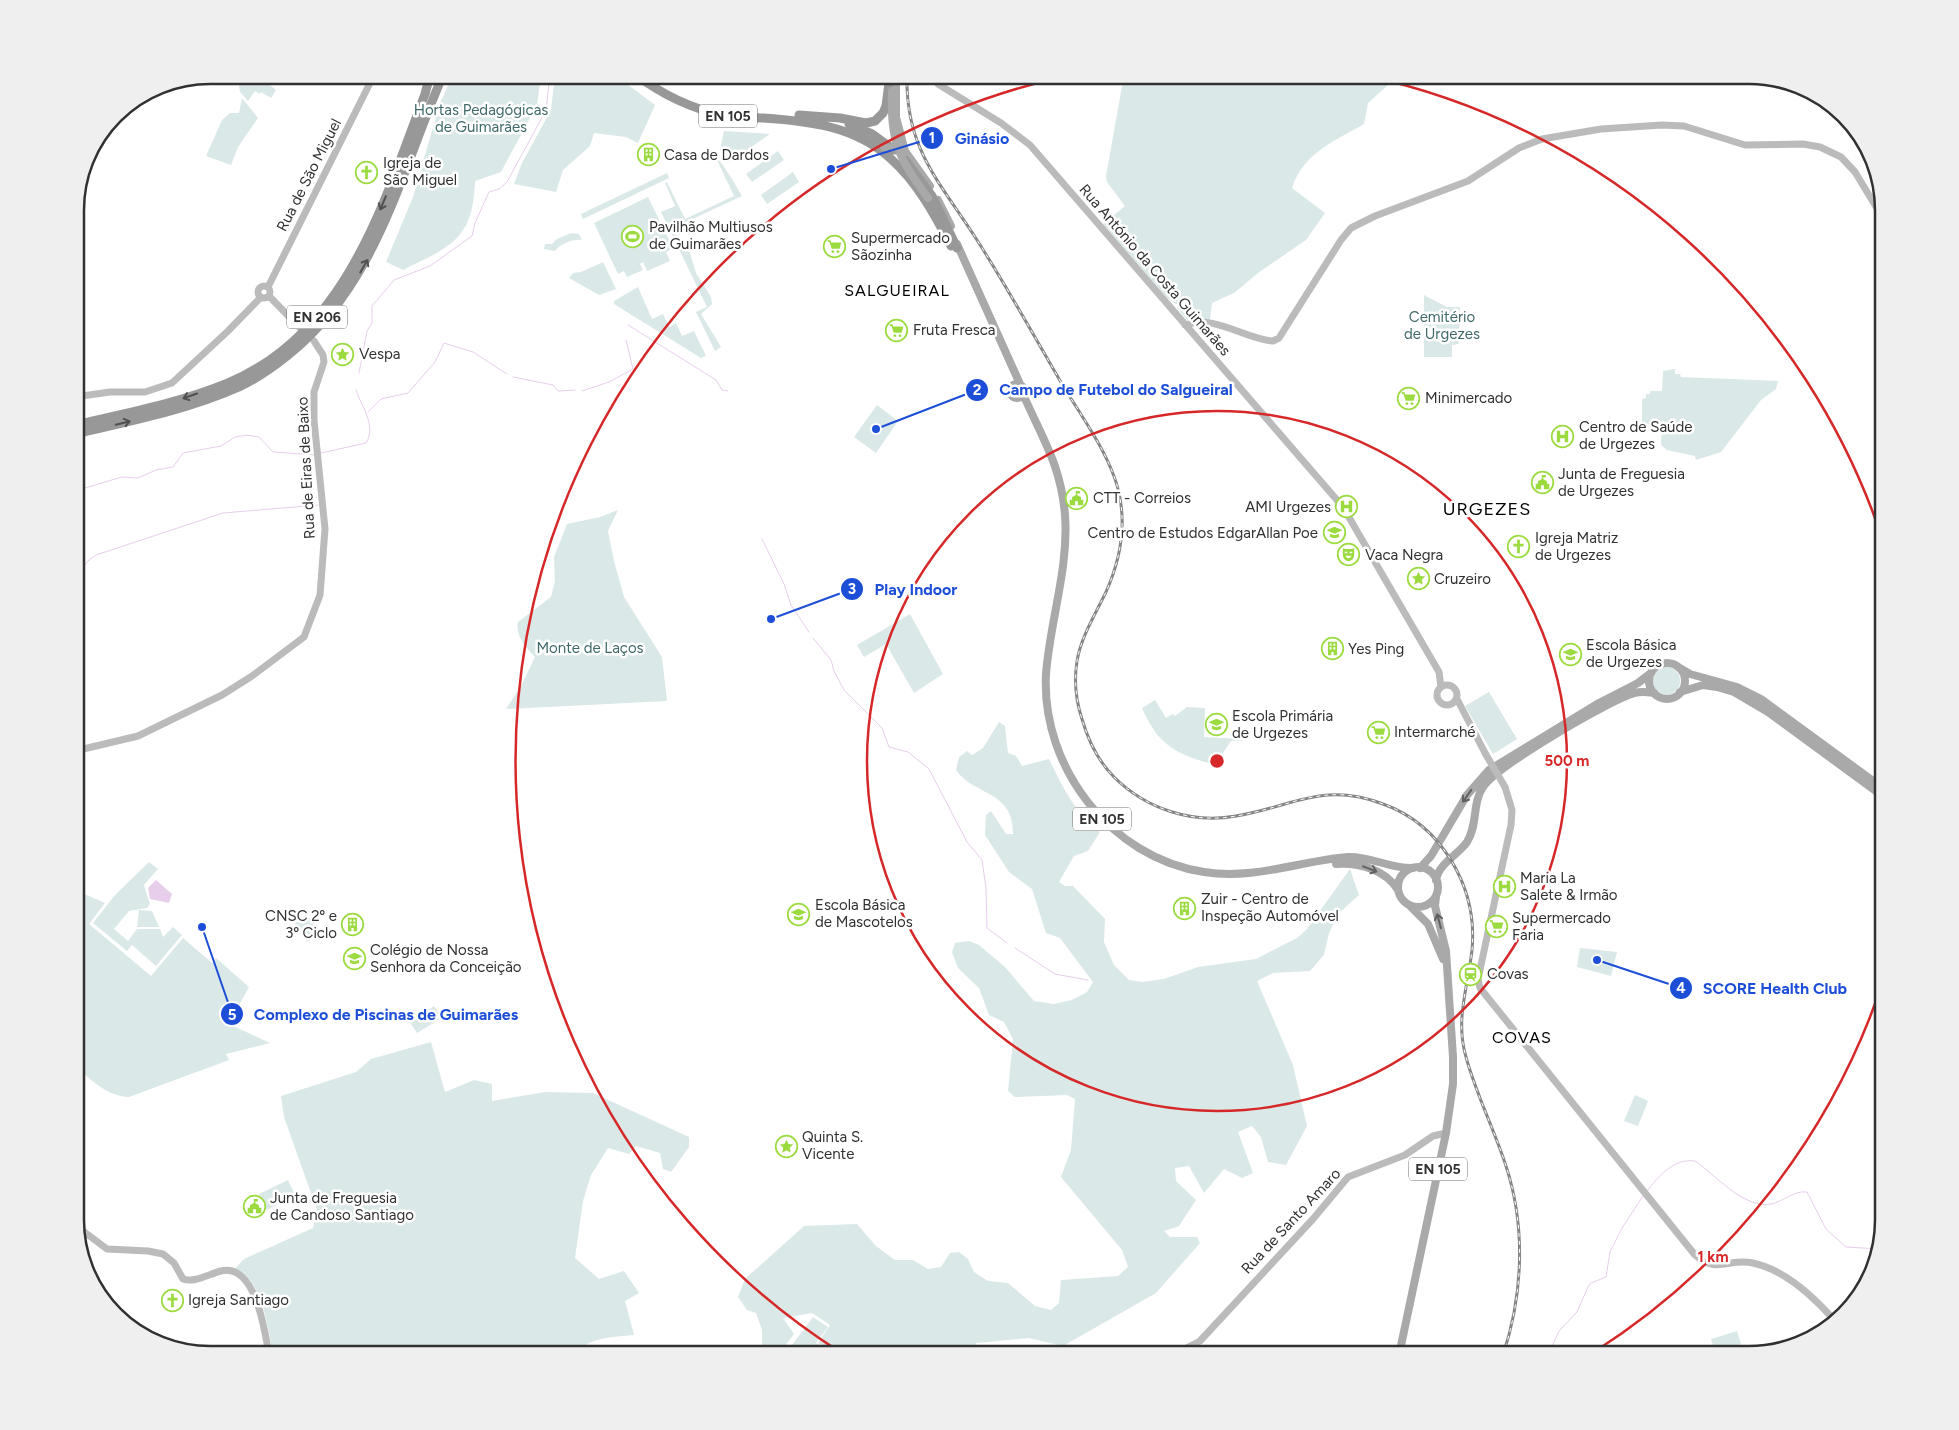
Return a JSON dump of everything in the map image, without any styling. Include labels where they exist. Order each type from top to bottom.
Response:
[{"type":"highway","name":"EN 206","points":[[84,423],[176,401],[227,383],[264,364],[294,340],[322,312],[346,280],[363,249],[427,84]]},
{"type":"highway","name":"EN 206","points":[[84,432],[179,409],[240,386],[267,371],[301,345],[329,317],[353,285],[370,254],[430,106],[436,84]]},
{"type":"highway","points":[[430,106],[439,84]]},
{"type":"highway","name":"EN 105","points":[[648,84],[692,108],[724,116],[828,122]]},
{"type":"highway","name":"EN 105","points":[[659,84],[694,103],[724,111],[828,122],[872,134],[902,157],[932,196],[954,247]]},
{"type":"highway","points":[[828,122],[866,123],[880,118],[886,106],[891,84]]},
{"type":"main road","name":"Rua de São Miguel","points":[[84,395],[97,392],[146,392],[172,383],[265,296],[259,289],[264,286],[268,287],[370,84]]},
{"type":"main road","points":[[892,84],[891,124],[897,150],[908,171],[928,198],[954,247]]},
{"type":"main road","points":[[828,122],[855,132],[884,147],[892,148],[898,142],[894,84]]},
{"type":"main road","name":"Rua António da Costa Guimarães","points":[[938,84],[1001,123],[1030,145],[1343,507],[1445,686]]},
{"type":"main road","points":[[896,117],[906,151],[942,206],[951,227],[954,247]]},
{"type":"main road","points":[[1184,325],[1193,322],[1234,328],[1273,341],[1279,338],[1341,240],[1355,225],[1468,182],[1530,143],[1578,133],[1662,125],[1684,126],[1745,145],[1803,144],[1820,146],[1841,157],[1856,172],[1875,204]]},
{"type":"main road","name":"EN 105","points":[[954,247],[1017,384],[1023,388],[1021,396]]},
{"type":"main road","points":[[268,287],[270,291],[265,296],[300,328]]},
{"type":"main road","points":[[1190,331],[1209,324]]},
{"type":"main road","name":"Rua de Eiras de Baixo","points":[[84,749],[138,736],[222,695],[252,676],[304,637],[320,594],[325,528],[314,399],[314,392],[324,362],[323,355],[314,341]]},
{"type":"main road","name":"EN 105","points":[[1017,384],[1010,389],[1010,394],[1021,396],[1050,447],[1064,500],[1065,539],[1046,684],[1054,740],[1072,780],[1089,805],[1115,830],[1146,852],[1173,865],[1206,872],[1228,874],[1358,857],[1372,859],[1396,867],[1430,871],[1436,880],[1435,906],[1446,951],[1454,1070],[1446,1133],[1401,1346]]},
{"type":"main road","points":[[1399,891],[1400,880],[1431,856],[1467,796],[1489,770],[1523,747],[1607,698],[1638,683],[1658,665],[1664,663],[1678,667],[1690,674],[1737,687],[1762,699],[1875,782]]},
{"type":"main road","points":[[1678,667],[1684,676],[1680,692]]},
{"type":"main road","points":[[1651,672],[1649,685],[1654,693]]},
{"type":"main road","points":[[1436,880],[1443,866],[1468,840],[1473,829],[1481,790],[1500,770],[1611,703],[1636,692],[1654,693],[1667,698],[1703,685],[1717,686],[1734,692],[1768,712],[1875,790]]},
{"type":"main road","points":[[1456,699],[1450,705],[1444,706],[1438,701],[1436,694],[1445,686],[1456,690],[1456,699],[1462,714],[1505,787],[1512,810],[1478,979],[1480,988],[1695,1255],[1702,1261],[1715,1266],[1754,1263],[1786,1276],[1830,1316]]},
{"type":"main road","points":[[1450,705],[1462,714]]},
{"type":"main road","name":"EN 105","points":[[1304,865],[1345,863],[1363,866],[1380,873],[1399,891],[1409,905],[1418,912],[1433,934],[1442,955],[1448,981]]},
{"type":"main road","points":[[1409,905],[1415,907],[1427,905],[1436,896]]},
{"type":"main road","name":"Rua de Santo Amaro","points":[[1190,1346],[1200,1341],[1348,1177],[1399,1158],[1433,1136],[1446,1133]]},
{"type":"main road","points":[[84,1232],[107,1249],[148,1251],[163,1254],[174,1263],[183,1279],[189,1281],[224,1270],[239,1275],[252,1289],[262,1318],[268,1346]]},
{"type":"green space","points":[[239,84],[269,84],[276,90],[271,98],[255,91],[248,101],[240,92]]},
{"type":"green space","name":"Hortas Pedagógicas de Guimarães","points":[[449,84],[540,84],[537,105],[501,172],[475,181],[470,216],[464,229],[446,247],[403,270],[386,262],[413,197],[440,103]]},
{"type":"green space","name":"Hortas Pedagógicas de Guimarães","points":[[554,84],[627,84],[655,105],[638,143],[626,137],[594,133],[590,146],[563,170],[556,192],[514,184],[522,163],[551,110]]},
{"type":"green space","points":[[1122,84],[1387,84],[1387,86],[1368,103],[1364,124],[1321,149],[1297,176],[1292,188],[1325,213],[1306,240],[1258,273],[1234,293],[1212,303],[1210,320],[1187,320],[1177,308],[1178,305],[1168,299],[1103,224],[1125,206],[1107,182],[1106,176]]},
{"type":"green space","points":[[242,98],[258,118],[238,147],[231,165],[206,156],[222,120],[230,113],[239,113]]},
{"type":"green space","points":[[724,131],[770,134],[728,163],[720,150]]},
{"type":"green space","points":[[706,151],[716,157],[721,163],[742,196],[673,228],[679,241],[689,250],[696,273],[711,297],[712,304],[701,314],[721,347],[715,351],[696,312],[707,307],[661,212],[675,206],[665,183],[667,182],[685,219],[734,196],[716,158],[705,163],[701,153]]},
{"type":"green space","points":[[778,151],[784,160],[752,182],[746,174]]},
{"type":"green space","points":[[793,172],[799,182],[767,204],[761,195]]},
{"type":"green space","points":[[667,173],[669,178],[583,219],[581,214]]},
{"type":"green space","name":"Pavilhão Multiusos de Guimarães","points":[[648,197],[673,248],[666,252],[670,261],[647,271],[643,262],[640,264],[643,270],[627,277],[624,271],[618,274],[594,223]]},
{"type":"green space","points":[[571,233],[579,234],[582,240],[567,242],[555,251],[544,249],[545,244],[552,244],[557,239]]},
{"type":"green space","points":[[603,262],[616,289],[599,295],[569,278],[573,273],[581,272]]},
{"type":"green space","points":[[638,287],[652,319],[663,314],[669,327],[676,323],[682,336],[694,331],[706,356],[701,358],[614,304],[614,301]]},
{"type":"green space","name":"Cemitério de Urgezes","points":[[1424,295],[1447,307],[1460,307],[1459,344],[1452,345],[1452,357],[1424,357]]},
{"type":"green space","points":[[1675,369],[1675,374],[1680,374],[1681,377],[1778,381],[1776,389],[1761,400],[1721,452],[1696,460],[1695,456],[1667,450],[1661,445],[1662,425],[1642,424],[1642,399],[1646,398],[1646,394],[1650,394],[1650,391],[1662,391],[1663,371]]},
{"type":"green space","points":[[877,405],[898,421],[876,453],[854,437]]},
{"type":"green space","name":"Monte de Laços","points":[[618,510],[608,531],[614,561],[624,597],[662,657],[667,701],[506,709],[521,686],[535,657],[520,637],[518,622],[551,597],[555,581],[554,557],[567,524],[600,517]]},
{"type":"green space","points":[[910,614],[943,674],[914,693],[886,644],[864,657],[857,645]]},
{"type":"green space","points":[[1666,667],[1676,671],[1680,681],[1676,691],[1666,695],[1656,691],[1652,681],[1656,671]]},
{"type":"green space","points":[[1489,692],[1517,739],[1493,754],[1465,706]]},
{"type":"green space","points":[[1155,700],[1166,718],[1173,714],[1175,716],[1187,707],[1205,708],[1204,737],[1243,739],[1242,741],[1231,741],[1215,765],[1190,757],[1171,747],[1155,732],[1148,721],[1142,708]]},
{"type":"green space","points":[[999,722],[1005,726],[1008,753],[1016,756],[1022,766],[1049,759],[1076,808],[1100,832],[1088,851],[1074,856],[1059,882],[1065,886],[1073,886],[1105,919],[1104,942],[1114,965],[1129,980],[1142,982],[1164,979],[1198,967],[1256,959],[1297,938],[1307,929],[1350,869],[1359,895],[1339,913],[1329,933],[1324,955],[1310,971],[1273,973],[1257,981],[1293,1065],[1307,1126],[1286,1165],[1268,1162],[1261,1137],[1252,1126],[1238,1132],[1253,1173],[1242,1178],[1224,1169],[1204,1193],[1189,1166],[1175,1168],[1176,1181],[1196,1200],[1179,1226],[1164,1231],[1170,1237],[1197,1237],[1200,1243],[1156,1293],[1063,1346],[1029,1338],[976,1343],[975,1346],[822,1346],[818,1343],[830,1325],[812,1313],[783,1318],[794,1334],[785,1346],[762,1346],[762,1330],[756,1313],[747,1310],[738,1297],[745,1279],[804,1226],[857,1224],[876,1246],[895,1260],[913,1260],[928,1269],[941,1267],[950,1253],[959,1252],[968,1259],[974,1272],[988,1281],[1008,1283],[1035,1306],[1051,1310],[1059,1303],[1061,1280],[1118,1276],[1128,1267],[1122,1250],[1061,1177],[1071,1150],[1075,1099],[1067,1095],[1015,1097],[1008,1091],[1013,1039],[1004,1022],[989,1015],[979,988],[958,968],[952,952],[955,943],[969,941],[979,945],[1005,967],[1034,1001],[1054,1004],[1072,1000],[1087,992],[1093,982],[1060,938],[1046,933],[1032,889],[1009,872],[985,835],[986,815],[991,811],[1006,834],[1013,834],[1012,820],[1007,809],[1000,801],[973,785],[956,770],[959,757],[967,751],[972,755],[983,748]]},
{"type":"green space","points":[[149,862],[158,869],[144,885],[150,904],[147,908],[129,911],[114,929],[128,941],[137,929],[160,929],[163,937],[173,927],[182,935],[156,966],[132,945],[127,951],[93,923],[115,895]]},
{"type":"green space","points":[[84,894],[105,903],[89,924],[151,976],[183,938],[212,963],[216,958],[249,987],[229,1024],[270,1043],[226,1054],[229,1060],[129,1097],[113,1094],[84,1074]]},
{"type":"green space","points":[[139,910],[152,911],[159,927],[137,927]]},
{"type":"green space","points":[[307,914],[320,935],[307,942],[294,922]]},
{"type":"green space","points":[[1580,948],[1617,952],[1611,976],[1577,967]]},
{"type":"green space","points":[[434,1006],[442,1018],[417,1033],[409,1021]]},
{"type":"green space","points":[[431,1042],[445,1092],[474,1080],[492,1084],[492,1101],[545,1092],[593,1093],[689,1137],[689,1147],[671,1172],[663,1169],[660,1153],[636,1146],[629,1154],[608,1148],[591,1175],[583,1201],[575,1258],[599,1279],[624,1271],[639,1293],[625,1301],[634,1335],[609,1337],[584,1346],[272,1346],[262,1304],[254,1285],[248,1278],[234,1270],[244,1259],[313,1228],[317,1210],[284,1117],[281,1096],[356,1072],[371,1059]]},
{"type":"green space","points":[[1635,1095],[1648,1101],[1638,1126],[1624,1121]]},
{"type":"green space","points":[[288,1180],[297,1199],[291,1203],[288,1199],[267,1210],[259,1194]]},
{"type":"green space","points":[[813,1317],[828,1327],[816,1343],[821,1346],[791,1346]]},
{"type":"green space","points":[[1737,1331],[1741,1344],[1734,1346],[1713,1346],[1711,1339]]},
{"type":"shaded area","points":[[156,880],[172,894],[169,903],[150,899],[148,888]]},
{"type":"waterway","points":[[359,373],[367,331],[372,323],[372,306],[394,280],[430,266],[472,236],[475,223],[489,192],[499,189],[507,182],[546,110],[549,84]]},
{"type":"waterway","points":[[628,325],[716,380],[722,390],[728,391]]},
{"type":"waterway","points":[[582,391],[609,382],[633,369],[626,340]]},
{"type":"waterway","points":[[368,412],[381,399],[408,393],[435,362],[444,343],[473,352],[507,374]]},
{"type":"waterway","points":[[513,377],[553,385],[558,391],[575,390]]},
{"type":"waterway","points":[[321,453],[366,443],[369,436],[369,423],[356,390]]},
{"type":"waterway","points":[[84,488],[122,477],[138,478],[156,470],[173,467],[183,453],[221,446],[235,437],[247,435],[259,437],[273,452],[315,455]]},
{"type":"waterway","points":[[84,566],[96,555],[223,513],[318,505]]},
{"type":"waterway","points":[[762,539],[784,584],[791,605],[809,632]]},
{"type":"waterway","points":[[813,638],[831,660],[834,671],[844,690],[882,728],[889,747],[908,752],[929,769],[967,842],[982,860],[986,888],[987,928],[1007,943]]},
{"type":"waterway","points":[[1015,948],[1055,974],[1088,980]]},
{"type":"waterway","points":[[1647,1191],[1662,1174],[1674,1165],[1680,1162],[1695,1161],[1730,1189],[1750,1201],[1771,1204],[1793,1194],[1807,1192],[1826,1229],[1846,1247],[1872,1249]]},
{"type":"waterway","points":[[1552,1346],[1559,1331],[1577,1312],[1591,1283],[1606,1277],[1610,1252],[1622,1228],[1643,1196]]},
{"type":"railway","points":[[907,84],[912,124],[927,164],[977,240],[1098,442],[1110,466],[1119,493],[1122,522],[1116,564],[1106,592],[1082,643],[1077,661],[1076,683],[1080,712],[1087,735],[1098,757],[1114,777],[1140,798],[1170,812],[1186,816],[1203,818],[1236,816],[1325,795],[1343,795],[1383,804],[1404,814],[1423,827],[1439,843],[1452,862],[1462,882],[1469,904],[1472,927],[1472,950],[1463,1003],[1463,1043],[1475,1084],[1506,1166],[1517,1213],[1520,1261],[1518,1285],[1515,1309],[1506,1346]]},
{"type":"place","name":"Casa de Dardos","points":[[648,155]]},
{"type":"place","name":"Ginásio","points":[[831,169]]},
{"type":"place","name":"Igreja de São Miguel","points":[[367,172]]},
{"type":"place","name":"Pavilhão Multiusos de Guimarães","points":[[633,236]]},
{"type":"place","name":"Supermercado Sãozinha","points":[[835,247]]},
{"type":"place","name":"Fruta Fresca","points":[[897,330]]},
{"type":"place","name":"Vespa","points":[[343,354]]},
{"type":"place","name":"Minimercado","points":[[1409,398]]},
{"type":"place","name":"Campo de Futebol do Salgueiral","points":[[876,429]]},
{"type":"place","name":"Centro de Saúde de Urgezes","points":[[1563,436]]},
{"type":"place","name":"Junta de Freguesia de Urgezes","points":[[1542,483]]},
{"type":"place","name":"CTT - Correios","points":[[1077,498]]},
{"type":"place","name":"AMI Urgezes","points":[[1347,507]]},
{"type":"place","name":"Centro de Estudos EdgarAllan Poe","points":[[1334,533]]},
{"type":"place","name":"Igreja Matriz de Urgezes","points":[[1519,547]]},
{"type":"place","name":"Vaca Negra","points":[[1349,555]]},
{"type":"place","name":"Cruzeiro","points":[[1418,579]]},
{"type":"place","name":"Play Indoor","points":[[771,619]]},
{"type":"place","name":"Yes Ping","points":[[1332,649]]},
{"type":"place","name":"Escola Básica de Urgezes","points":[[1570,654]]},
{"type":"place","name":"Escola Primária de Urgezes","points":[[1216,725]]},
{"type":"place","name":"Intermarché","points":[[1378,732]]},
{"type":"place","name":"Maria La Salete & Irmão","points":[[1504,887]]},
{"type":"place","name":"Zuir - Centro de Inspeção Automóvel","points":[[1185,908]]},
{"type":"place","name":"Escola Básica de Mascotelos","points":[[799,914]]},
{"type":"place","name":"CNSC 2º e 3º Ciclo","points":[[353,925]]},
{"type":"place","name":"Complexo de Piscinas de Guimarães","points":[[202,927]]},
{"type":"place","name":"Supermercado Faria","points":[[1496,927]]},
{"type":"place","name":"Colégio de Nossa Senhora da Conceição","points":[[354,959]]},
{"type":"place","name":"SCORE Health Club","points":[[1597,960]]},
{"type":"place","name":"Covas","points":[[1471,974]]},
{"type":"place","name":"Quinta S. Vicente","points":[[786,1146]]},
{"type":"place","name":"Junta de Freguesia de Candoso Santiago","points":[[254,1207]]},
{"type":"place","name":"Igreja Santiago","points":[[172,1300]]},
{"type":"district","name":"SALGUEIRAL","points":[[897,290]]},
{"type":"district","name":"URGEZES","points":[[1487,509]]},
{"type":"district","name":"COVAS","points":[[1522,1037]]}]
